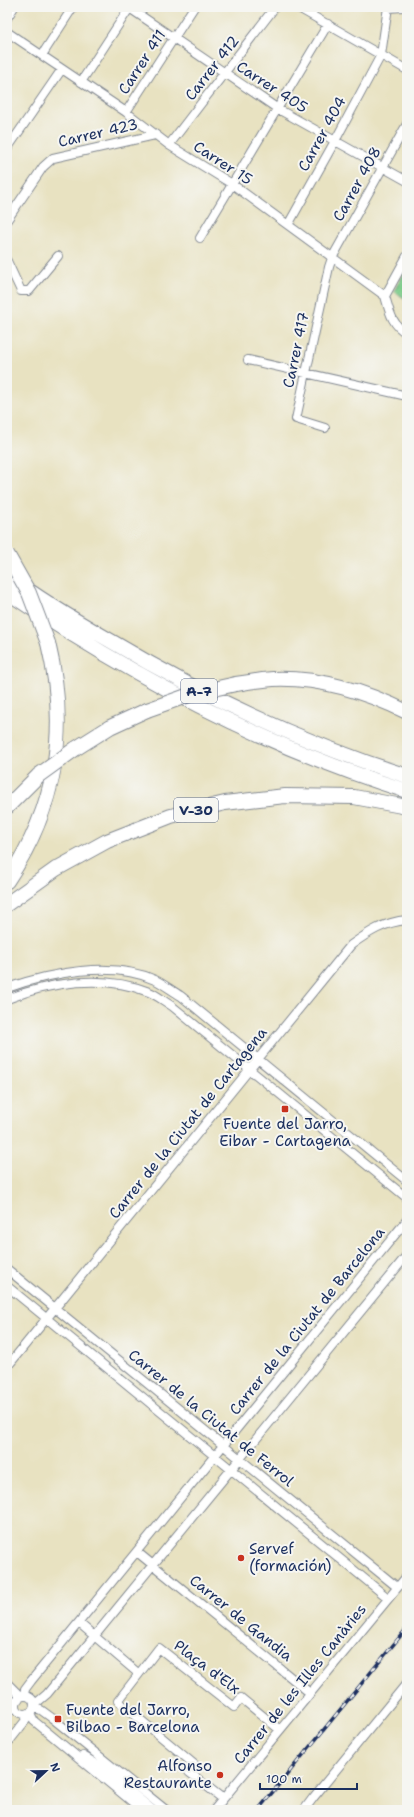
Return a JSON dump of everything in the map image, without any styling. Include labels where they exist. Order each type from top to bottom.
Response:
[{"type":"highway","points":[[7,554],[17,570],[36,609],[51,654],[57,687],[59,723],[53,775],[40,822],[20,862],[7,881]]},
{"type":"highway","name":"A-7","points":[[7,575],[74,620],[151,666],[195,689],[265,721],[348,755],[407,776]]},
{"type":"highway","name":"A-7","points":[[7,592],[65,632],[146,680],[224,720],[338,767],[407,791]]},
{"type":"highway","points":[[7,807],[40,775],[74,749],[110,727],[147,710],[195,693],[236,684],[273,679],[319,682],[352,690],[407,712]]},
{"type":"highway","name":"V-30","points":[[7,904],[56,869],[107,840],[171,816],[225,803],[285,796],[354,798],[407,807]]},
{"type":"street","points":[[7,18],[14,7]]},
{"type":"street","points":[[42,55],[73,7]]},
{"type":"street","points":[[81,82],[130,7]]},
{"type":"street","name":"Carrer 405","points":[[130,7],[278,109],[407,181]]},
{"type":"street","name":"Carrer 411","points":[[126,112],[194,7]]},
{"type":"street","name":"Carrer 412","points":[[170,145],[275,7]]},
{"type":"street","points":[[297,7],[407,70]]},
{"type":"street","points":[[388,8],[403,7]]},
{"type":"street","name":"Carrer 404","points":[[288,225],[335,141],[380,55],[388,8]]},
{"type":"street","points":[[200,238],[328,24]]},
{"type":"street","name":"Carrer 15","points":[[7,32],[126,112],[154,135],[232,184],[385,296]]},
{"type":"street","points":[[7,149],[62,69]]},
{"type":"street","name":"Carrer 408","points":[[332,258],[407,124]]},
{"type":"street","name":"Carrer 423","points":[[7,220],[43,167],[53,158],[154,135]]},
{"type":"street","points":[[7,261],[20,291],[29,290],[58,256]]},
{"type":"street","points":[[407,256],[385,296],[391,317],[401,330],[407,332]]},
{"type":"street","name":"Carrer 417","points":[[325,428],[296,419],[332,258]]},
{"type":"street","points":[[248,360],[407,396]]},
{"type":"street","name":"Carrer de la Ciutat de Cartagena","points":[[7,1367],[351,945],[373,929],[392,922],[407,920]]},
{"type":"street","points":[[7,988],[75,971],[120,970],[154,980],[181,996],[407,1181]]},
{"type":"street","points":[[7,999],[78,981],[120,983],[150,992],[172,1006],[407,1198]]},
{"type":"street","name":"Carrer de la Ciutat de Barcelona","points":[[15,1705],[23,1696],[25,1689],[31,1681],[407,1220]]},
{"type":"street","points":[[7,1744],[26,1720],[31,1710],[48,1694],[407,1255]]},
{"type":"street","name":"Carrer de la Ciutat de Ferrol","points":[[7,1269],[397,1588]]},
{"type":"street","name":"Carrer de la Ciutat de Ferrol","points":[[7,1286],[388,1598]]},
{"type":"street","points":[[137,1552],[153,1565]]},
{"type":"street","name":"Carrer de Gandia","points":[[153,1565],[310,1693]]},
{"type":"street","name":"Carrer de les Illes Canàries","points":[[214,1810],[407,1576]]},
{"type":"street","points":[[79,1623],[139,1674]]},
{"type":"street","name":"Plaça d'Elx","points":[[223,1799],[190,1772],[195,1766],[118,1700],[159,1648],[234,1707],[241,1698],[280,1730]]},
{"type":"street","points":[[7,1683],[23,1696],[32,1700],[31,1710],[34,1720],[142,1810]]},
{"type":"street","points":[[304,1810],[407,1683]]},
{"type":"street","points":[[7,1698],[15,1705],[18,1712],[41,1710],[166,1810]]},
{"type":"street","points":[[7,1712],[15,1705]]},
{"type":"street","points":[[62,1726],[98,1765]]},
{"type":"street","points":[[54,1737],[98,1765],[153,1810]]},
{"type":"green space","points":[[407,268],[407,300],[394,291]]},
{"type":"railway","points":[[258,1810],[407,1628]]},
{"type":"place","name":"Fuente del Jarro, Eibar - Cartagena","points":[[285,1109]]},
{"type":"place","name":"Servef (formación)","points":[[241,1558]]},
{"type":"place","name":"Fuente del Jarro, Bilbao - Barcelona","points":[[58,1719]]},
{"type":"place","name":"Alfonso Restaurante","points":[[220,1775]]}]
